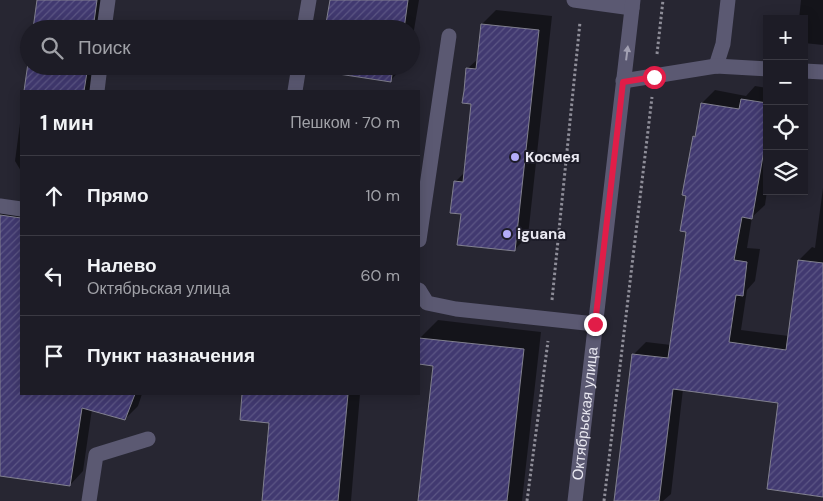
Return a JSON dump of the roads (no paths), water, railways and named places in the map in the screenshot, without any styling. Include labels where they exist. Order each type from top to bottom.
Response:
[{"type":"street","points":[[105,20],[108,0]]},
{"type":"street","points":[[306,20],[309,0]]},
{"type":"street","points":[[716,66],[723,44],[728,0]]},
{"type":"street","points":[[578,1],[632,4]]},
{"type":"street","name":"Октябрьская улица","points":[[575,501],[632,4]]},
{"type":"street","points":[[420,233],[449,36]]},
{"type":"street","points":[[623,82],[716,66],[763,69]]},
{"type":"street","points":[[808,71],[823,72]]},
{"type":"street","points":[[96,90],[99,75]]},
{"type":"street","points":[[295,90],[298,75]]},
{"type":"street","points":[[0,206],[20,210]]},
{"type":"street","points":[[422,298],[456,309],[595,324]]},
{"type":"street","points":[[89,501],[96,455],[148,439]]},
{"type":"place","name":"Космея","points":[[515,157]]},
{"type":"place","name":"iguana","points":[[507,234]]}]
